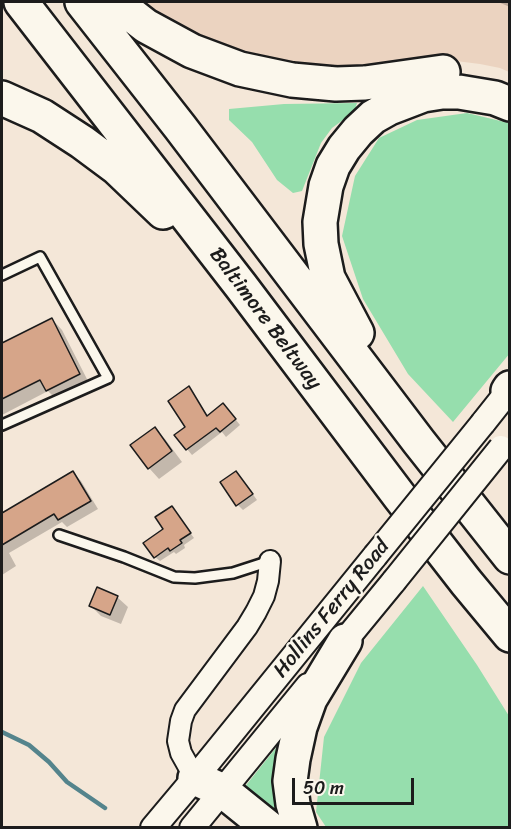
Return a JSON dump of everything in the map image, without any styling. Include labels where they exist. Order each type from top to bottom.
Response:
[{"type":"highway","name":"Baltimore Beltway","points":[[21,2],[466,582],[510,635]]},
{"type":"highway","points":[[82,2],[419,442],[510,557]]},
{"type":"highway","points":[[115,2],[146,26],[192,51],[240,69],[292,80],[336,84],[365,83],[456,70],[495,76],[510,81]]},
{"type":"highway","points":[[419,442],[343,309],[328,278],[321,244],[320,222],[326,186],[333,166],[358,131],[389,108],[423,95],[442,92],[459,92],[495,98],[510,104]]},
{"type":"highway","points":[[2,98],[42,116],[117,168],[241,286]]},
{"type":"highway","points":[[466,582],[510,656]]},
{"type":"highway","points":[[300,828],[293,804],[290,780],[300,727],[310,699],[345,641]]},
{"type":"highway","points":[[205,801],[236,828]]},
{"type":"highway","points":[[205,801],[269,828]]},
{"type":"street","name":"Hollins Ferry Road","points":[[205,801],[375,556],[509,389]]},
{"type":"street","name":"Hollins Ferry Road","points":[[153,828],[205,801],[345,641],[505,442]]},
{"type":"street","points":[[205,801],[181,753],[178,741],[181,721],[185,710],[256,612],[266,588],[270,561]]},
{"type":"lane","points":[[2,275],[40,257],[108,378],[2,425]]},
{"type":"lane","points":[[59,535],[174,577],[195,578],[233,573],[270,561]]},
{"type":"shaded area","points":[[127,2],[509,2],[509,72],[500,68],[456,61],[366,74],[243,62]]},
{"type":"green space","points":[[357,103],[354,112],[332,128],[321,143],[302,191],[293,193],[277,180],[252,142],[229,120],[229,109],[284,104]]},
{"type":"green space","points":[[467,113],[509,123],[510,353],[453,422],[408,374],[363,299],[342,236],[355,176],[379,138],[417,120]]},
{"type":"green space","points":[[423,586],[509,716],[509,827],[326,827],[316,812],[324,737],[361,663]]},
{"type":"green space","points":[[291,729],[292,827],[243,789]]},
{"type":"building","points":[[52,318],[80,374],[46,391],[40,380],[2,399],[2,343]]},
{"type":"building","points":[[189,386],[207,416],[223,403],[236,419],[220,432],[216,428],[186,450],[174,435],[185,427],[168,401]]},
{"type":"building","points":[[155,427],[172,451],[148,469],[130,445]]},
{"type":"building","points":[[73,471],[91,501],[58,520],[54,514],[2,545],[2,513]]},
{"type":"building","points":[[236,471],[253,494],[236,506],[220,482]]},
{"type":"building","points":[[172,506],[191,533],[180,540],[182,543],[170,551],[168,548],[154,558],[143,543],[163,529],[155,517]]},
{"type":"building","points":[[97,587],[118,596],[110,615],[89,606]]},
{"type":"waterway","points":[[2,732],[29,745],[67,782],[105,808]]}]
